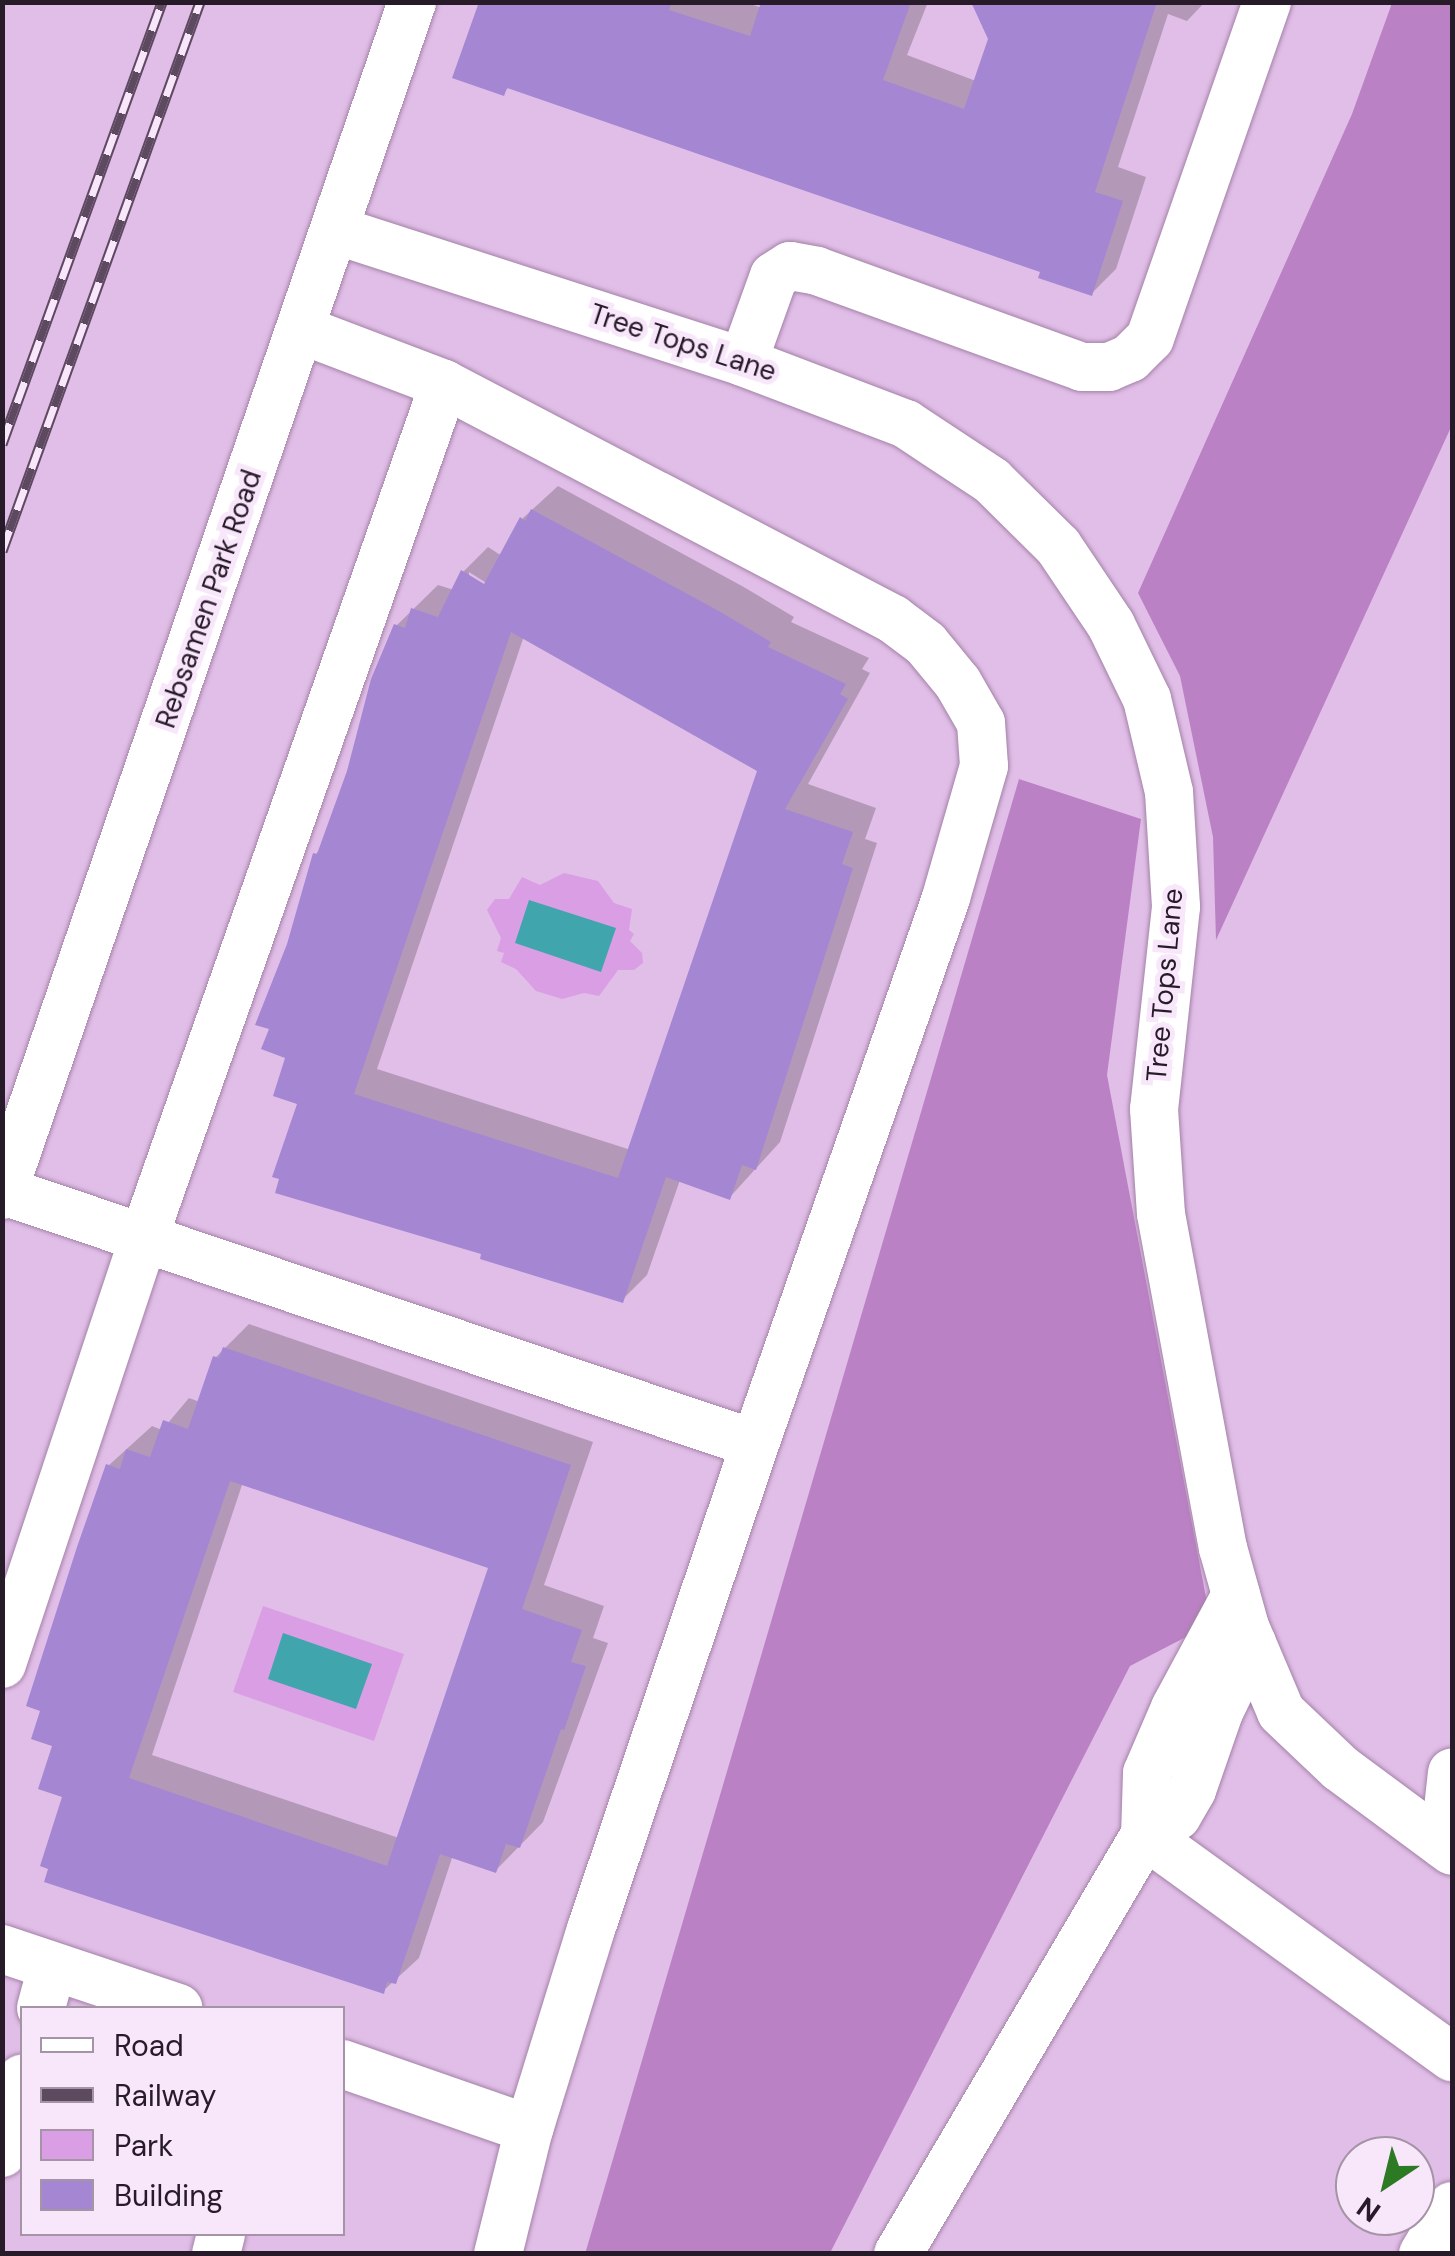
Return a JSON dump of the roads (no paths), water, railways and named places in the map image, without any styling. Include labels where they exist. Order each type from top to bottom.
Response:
[{"type":"street","name":"Rebsamen Park Road","points":[[3,1193],[412,2]]},
{"type":"street","points":[[743,362],[774,276],[790,266],[817,271],[1082,366],[1109,367],[1130,358],[1150,338],[1267,2]]},
{"type":"street","name":"Tree Tops Lane","points":[[335,230],[743,362],[906,424],[992,481],[1058,546],[1111,625],[1147,699],[1170,792],[1176,907],[1154,1109],[1160,1214],[1236,1594],[1252,1644],[1282,1712],[1340,1768],[1448,1848]]},
{"type":"street","points":[[302,330],[444,384],[892,619],[926,644],[958,682],[980,723],[984,766],[946,898],[591,1929],[529,2129],[498,2254]]},
{"type":"street","points":[[2,1664],[144,1237],[444,384]]},
{"type":"street","points":[[3,1193],[755,1444]]},
{"type":"street","points":[[898,2254],[1145,1835],[1147,1773],[1182,1692],[1236,1594]]},
{"type":"street","points":[[1145,1835],[1177,1816],[1192,1790],[1219,1712],[1252,1644]]},
{"type":"street","points":[[1448,1848],[1452,1772]]},
{"type":"street","points":[[1145,1835],[1452,2057]]},
{"type":"street","points":[[2,1950],[47,1988],[165,2006]]},
{"type":"street","points":[[345,2065],[529,2129]]},
{"type":"street","points":[[2,2153],[20,2086]]},
{"type":"street","points":[[1423,2254],[1452,2206]]},
{"type":"railway","points":[[2,444],[162,2]]},
{"type":"railway","points":[[2,551],[200,2]]}]
